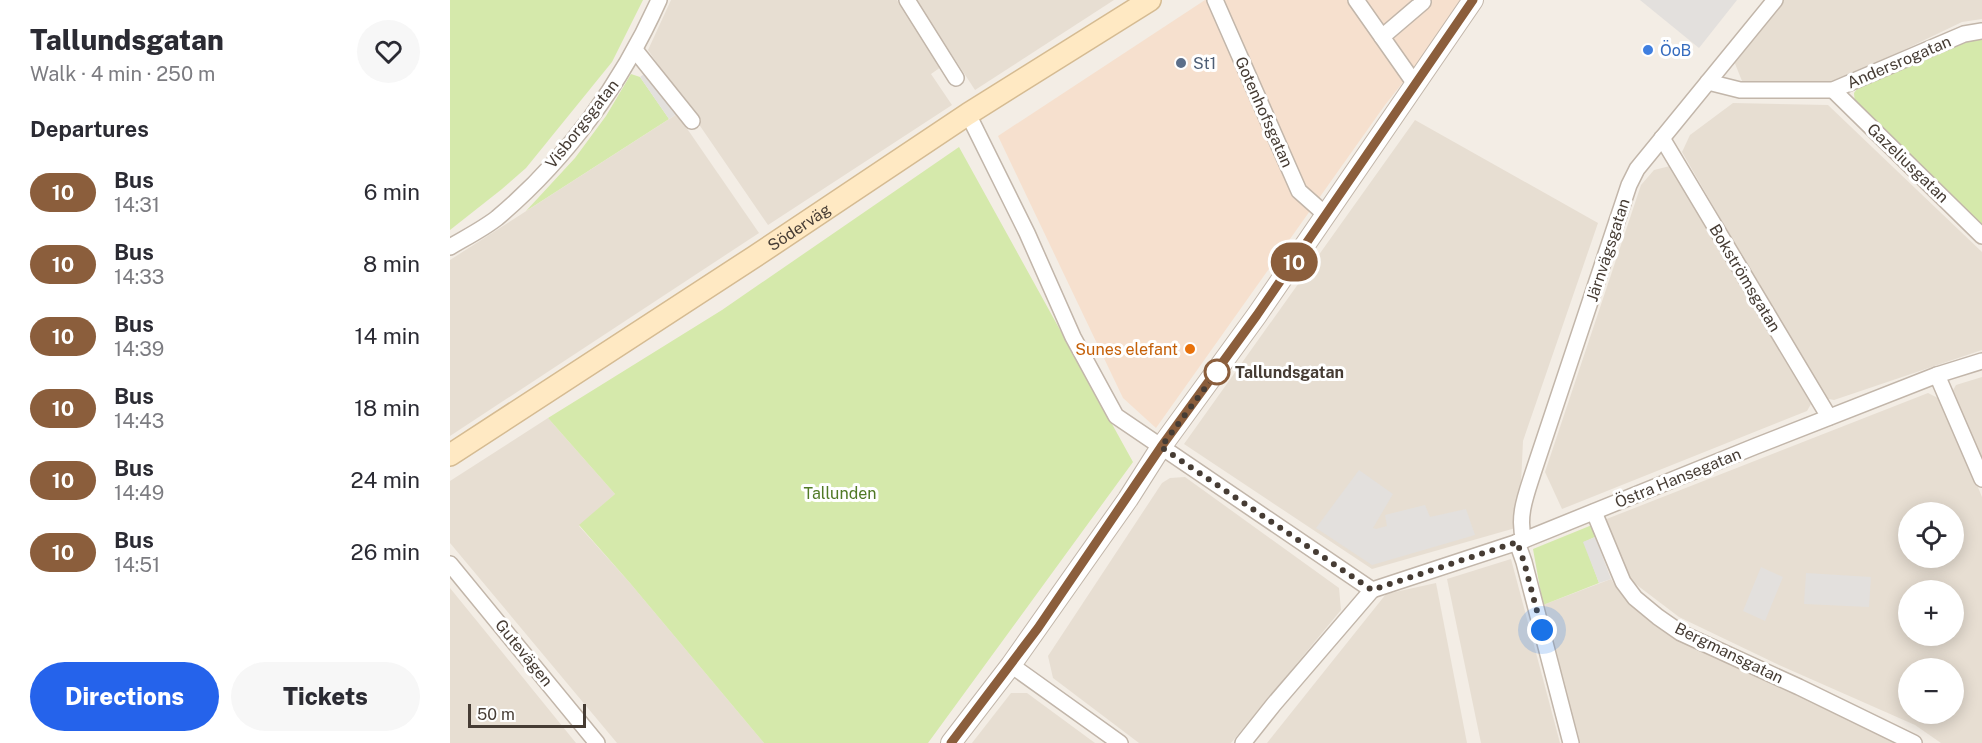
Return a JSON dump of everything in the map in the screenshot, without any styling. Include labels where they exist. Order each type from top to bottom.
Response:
[{"type":"main road","name":"Söderväg","points":[[450,455],[744,264],[968,114],[1150,0]]},
{"type":"street","name":"Visborgsgatan","points":[[450,247],[495,219],[567,148],[602,102],[635,50],[659,0]]},
{"type":"street","points":[[907,0],[956,78]]},
{"type":"street","name":"Gotenhofsgatan","points":[[1215,0],[1299,191],[1326,215]]},
{"type":"street","points":[[1356,0],[1415,84]]},
{"type":"street","points":[[1382,37],[1423,2],[1421,0]]},
{"type":"street","points":[[951,743],[1011,665],[1161,447],[1250,325],[1473,0]]},
{"type":"street","name":"Järnvägsgatan","points":[[1571,743],[1520,541],[1520,527],[1529,484],[1629,186],[1637,170],[1775,0]]},
{"type":"street","name":"Andersrogatan","points":[[1708,82],[1740,90],[1833,90],[1964,34],[1982,32]]},
{"type":"street","points":[[635,50],[692,121]]},
{"type":"street","name":"Gazeliusgatan","points":[[1833,90],[1982,236]]},
{"type":"street","points":[[968,114],[1028,233],[1073,337],[1116,416],[1372,590],[1243,743]]},
{"type":"street","name":"Bokströmsgatan","points":[[1662,138],[1829,417]]},
{"type":"street","name":"Östra Hansegatan","points":[[1372,590],[1520,541],[1829,417],[1937,375],[1982,361]]},
{"type":"street","points":[[1937,375],[1982,479]]},
{"type":"street","name":"Bergmansgatan","points":[[1594,512],[1623,582],[1635,597],[1658,617],[1681,633],[1914,743]]},
{"type":"street","name":"Gutevägen","points":[[450,564],[597,743]]},
{"type":"street","points":[[1011,665],[1120,743]]},
{"type":"shaded area","points":[[671,0],[897,0],[941,67],[931,74],[952,105],[768,225],[648,50]]},
{"type":"shaded area","points":[[916,0],[1114,0],[975,90]]},
{"type":"shaded area","points":[[1205,0],[1468,0],[1385,105],[1156,428],[1123,398],[998,136]]},
{"type":"shaded area","points":[[1640,0],[1737,0],[1699,48]]},
{"type":"shaded area","points":[[1783,0],[1982,0],[1982,19],[1962,22],[1833,84],[1742,81],[1734,61]]},
{"type":"shaded area","points":[[648,71],[677,114],[669,119],[640,77]]},
{"type":"shaded area","points":[[1733,103],[1828,105],[1982,252],[1982,350],[1834,400],[1824,398],[1682,152],[1690,135]]},
{"type":"shaded area","points":[[677,114],[759,233],[450,436],[450,260]]},
{"type":"shaded area","points":[[1415,120],[1598,223],[1523,441],[1519,527],[1372,569],[1184,444]]},
{"type":"shaded area","points":[[1670,166],[1811,404],[1807,411],[1562,509],[1545,472],[1641,185],[1654,170]]},
{"type":"shaded area","points":[[1982,377],[1982,463],[1952,392],[1956,385]]},
{"type":"shaded area","points":[[1928,393],[1942,400],[1982,497],[1982,743],[1941,743],[1913,724],[1964,724],[1964,658],[1898,658],[1898,718],[1779,665],[1679,617],[1625,576],[1604,520]]},
{"type":"shaded area","points":[[548,418],[615,494],[579,526],[630,583],[764,743],[617,743],[450,543],[450,481]]},
{"type":"shaded area","points":[[1359,470],[1393,494],[1373,528],[1387,526],[1385,515],[1425,505],[1430,517],[1466,509],[1475,535],[1372,565],[1316,528]]},
{"type":"shaded area","points":[[1185,477],[1339,588],[1341,610],[1231,743],[1139,743],[1053,678],[1048,656],[1162,483],[1170,478]]},
{"type":"shaded area","points":[[1595,537],[1611,579],[1599,583],[1583,542]]},
{"type":"shaded area","points":[[1511,559],[1560,743],[1481,743],[1447,579]]},
{"type":"shaded area","points":[[1761,567],[1783,577],[1765,621],[1743,611]]},
{"type":"shaded area","points":[[1806,573],[1871,577],[1869,607],[1804,604]]},
{"type":"shaded area","points":[[1611,579],[1616,587],[1670,633],[1909,743],[1579,743],[1543,605]]},
{"type":"shaded area","points":[[1436,583],[1467,743],[1267,743],[1386,594]]},
{"type":"shaded area","points":[[450,588],[576,743],[450,743]]},
{"type":"shaded area","points":[[1011,693],[1027,693],[1095,743],[972,743]]},
{"type":"green space","points":[[450,0],[643,0],[612,62],[526,168],[450,230]]},
{"type":"green space","points":[[1982,38],[1982,225],[1855,104],[1854,93],[1860,85],[1966,40]]},
{"type":"green space","points":[[631,74],[640,77],[669,119],[526,211],[575,158],[606,116]]},
{"type":"green space","name":"Tallunden","points":[[959,147],[1133,462],[928,743],[764,743],[579,525],[615,494],[548,418],[722,310]]},
{"type":"green space","points":[[1592,525],[1595,537],[1584,542],[1599,583],[1543,605],[1533,549]]},
{"type":"bus line","name":"10","points":[[951,743],[1038,628],[1128,499],[1161,447],[1257,315],[1473,0]]},
{"type":"place","name":"ÖoB","points":[[1648,50]]},
{"type":"place","name":"St1","points":[[1181,63]]},
{"type":"place","name":"Sunes elefant","points":[[1190,349]]},
{"type":"place","name":"Tallundsgatan","points":[[1217,372]]},
{"type":"route","points":[[1217,372],[1161,447],[1372,590],[1517,542],[1542,630]]}]
